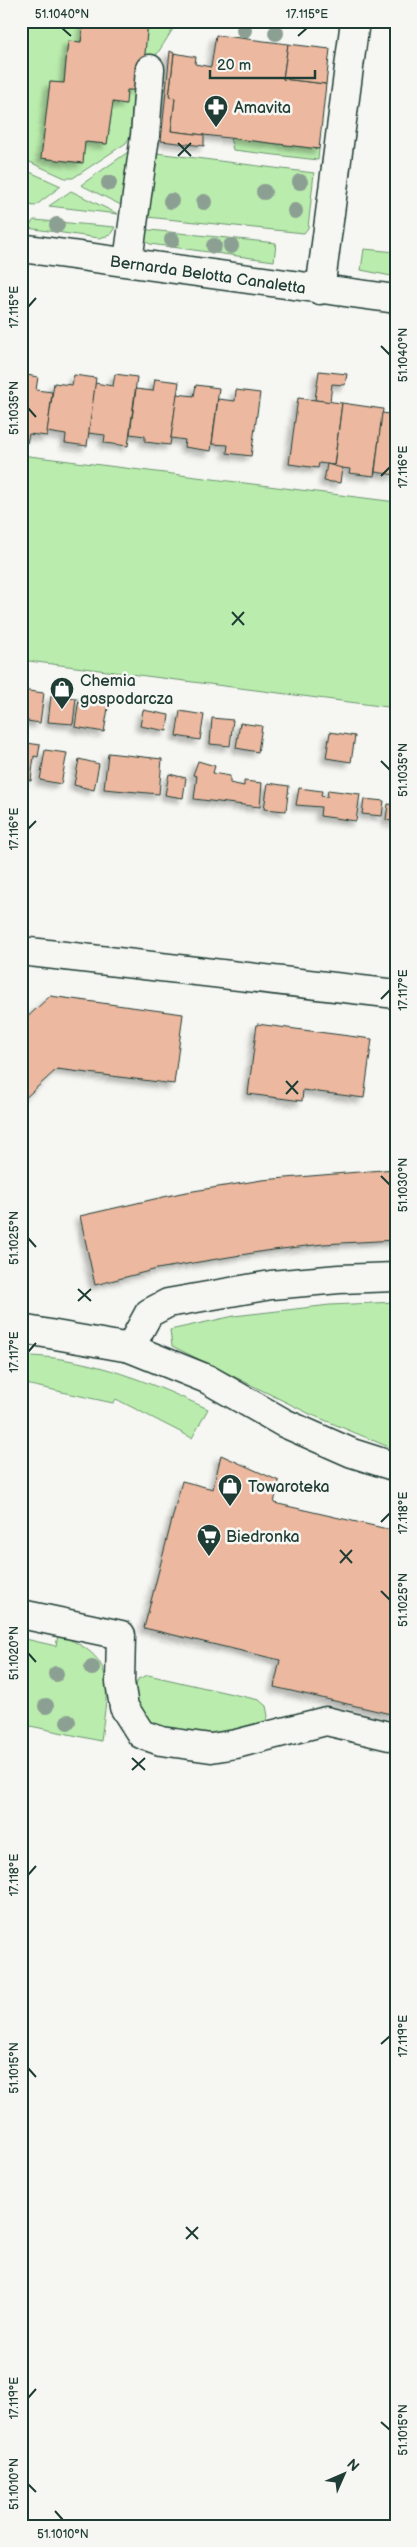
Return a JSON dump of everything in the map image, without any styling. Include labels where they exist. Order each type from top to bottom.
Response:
[{"type":"street","points":[[320,290],[355,21]]},
{"type":"street","points":[[128,261],[144,136],[150,69]]},
{"type":"street","name":"Bernarda Belotta Canaletta","points":[[21,248],[128,261],[320,290],[396,299]]},
{"type":"street","points":[[21,951],[396,994]]},
{"type":"street","points":[[130,1348],[150,1313],[168,1303],[271,1285],[339,1279],[396,1278]]},
{"type":"street","points":[[21,1329],[130,1348],[207,1379],[284,1423],[352,1454],[396,1467]]},
{"type":"street","points":[[21,1614],[121,1635],[120,1682],[124,1707],[141,1734],[161,1741],[210,1748],[236,1744],[326,1721],[389,1736]]},
{"type":"green space","points":[[21,21],[84,21],[81,42],[68,42],[64,83],[50,82],[42,158],[82,163],[85,142],[107,144],[113,102],[125,104],[127,90],[134,90],[130,136],[126,143],[73,178],[65,178],[21,158]]},
{"type":"green space","points":[[148,21],[178,21],[152,62],[144,58]]},
{"type":"green space","points":[[230,138],[319,149],[318,160],[233,150]]},
{"type":"green space","points":[[128,152],[121,205],[81,185]]},
{"type":"green space","points":[[156,153],[314,173],[308,228],[304,233],[147,217]]},
{"type":"green space","points":[[21,168],[61,186],[35,206],[21,204]]},
{"type":"green space","points":[[71,191],[118,214],[49,206]]},
{"type":"green space","points":[[34,220],[115,227],[110,235],[99,238],[27,228]]},
{"type":"green space","points":[[140,229],[276,243],[274,261],[150,244],[143,240]]},
{"type":"green space","points":[[364,249],[396,252],[396,277],[361,270]]},
{"type":"green space","points":[[21,455],[396,502],[396,708],[21,660]]},
{"type":"green space","points":[[396,1302],[396,1450],[310,1414],[172,1346],[170,1330],[234,1316],[330,1305]]},
{"type":"green space","points":[[31,1356],[55,1358],[100,1367],[165,1390],[208,1409],[192,1438],[116,1399],[113,1403],[21,1383],[21,1360]]},
{"type":"green space","points":[[58,1635],[92,1653],[100,1664],[105,1676],[106,1705],[101,1741],[21,1724],[21,1638],[56,1646]]},
{"type":"green space","points":[[148,1675],[259,1700],[266,1706],[268,1716],[265,1724],[195,1741],[156,1732],[133,1696],[138,1679]]},
{"type":"building","points":[[84,21],[148,21],[144,64],[137,64],[134,90],[127,90],[126,104],[113,102],[107,144],[85,142],[83,163],[41,158],[50,82],[64,83],[68,41],[81,42]]},
{"type":"building","points":[[216,35],[288,44],[283,79],[326,84],[319,149],[171,131],[175,98],[169,97],[174,53],[196,57],[195,64],[211,67]]},
{"type":"building","points":[[288,44],[330,49],[326,84],[283,79]]},
{"type":"building","points":[[170,51],[174,53],[169,97],[175,98],[171,131],[204,135],[204,146],[161,141]]},
{"type":"building","points":[[319,371],[347,374],[345,385],[332,384],[330,402],[315,400]]},
{"type":"building","points":[[21,374],[38,377],[36,390],[52,392],[47,436],[29,434],[27,443],[21,442]]},
{"type":"building","points":[[115,374],[137,377],[128,446],[104,443],[105,435],[88,433],[95,383],[113,386]]},
{"type":"building","points":[[74,375],[96,378],[87,446],[65,443],[66,435],[47,432],[54,383],[72,385]]},
{"type":"building","points":[[155,379],[179,382],[170,445],[145,442],[145,436],[130,434],[136,389],[153,391]]},
{"type":"building","points":[[196,385],[219,388],[211,451],[184,447],[185,440],[171,438],[177,394],[194,396]]},
{"type":"building","points":[[236,390],[260,393],[251,456],[227,453],[228,445],[212,444],[218,399],[235,401]]},
{"type":"building","points":[[298,398],[342,403],[334,465],[319,463],[318,468],[289,464]]},
{"type":"building","points":[[342,403],[383,409],[374,476],[349,473],[350,469],[334,467]]},
{"type":"building","points":[[382,413],[396,415],[396,475],[375,472]]},
{"type":"building","points":[[327,464],[342,468],[340,483],[324,481]]},
{"type":"building","points":[[21,690],[44,693],[40,723],[21,720]]},
{"type":"building","name":"Chemia gospodarcza","points":[[51,696],[76,698],[73,724],[48,722]]},
{"type":"building","points":[[79,698],[109,702],[104,732],[75,727]]},
{"type":"building","points":[[143,710],[169,715],[167,731],[140,726]]},
{"type":"building","points":[[180,711],[204,715],[200,740],[176,736]]},
{"type":"building","points":[[212,718],[233,720],[230,746],[210,744]]},
{"type":"building","points":[[240,723],[262,726],[258,752],[236,748]]},
{"type":"building","points":[[330,732],[355,736],[351,762],[326,758]]},
{"type":"building","points":[[21,742],[40,745],[38,757],[34,756],[31,781],[21,779]]},
{"type":"building","points":[[45,750],[67,753],[61,784],[40,780]]},
{"type":"building","points":[[108,753],[162,759],[159,794],[104,789]]},
{"type":"building","points":[[79,759],[99,764],[94,790],[74,785]]},
{"type":"building","points":[[198,761],[215,766],[213,773],[230,776],[230,783],[244,786],[244,781],[262,783],[260,807],[194,799],[197,776],[193,775]]},
{"type":"building","points":[[169,774],[186,778],[183,798],[165,795]]},
{"type":"building","points":[[21,779],[27,779],[21,830]]},
{"type":"building","points":[[268,783],[289,786],[286,811],[264,809]]},
{"type":"building","points":[[299,788],[322,791],[321,796],[327,797],[328,790],[360,794],[356,821],[320,816],[321,807],[296,805]]},
{"type":"building","points":[[364,799],[384,801],[382,816],[362,814]]},
{"type":"building","points":[[388,804],[396,805],[396,822],[386,820]]},
{"type":"building","points":[[50,996],[183,1014],[174,1084],[57,1069],[21,1102],[21,1023]]},
{"type":"building","points":[[257,1024],[372,1039],[364,1098],[303,1090],[302,1101],[248,1094]]},
{"type":"building","points":[[395,1169],[396,1240],[323,1244],[265,1251],[157,1269],[95,1285],[80,1216],[181,1193],[262,1180]]},
{"type":"building","points":[[21,1211],[27,1212],[21,1252]]},
{"type":"building","points":[[221,1455],[279,1481],[274,1503],[396,1531],[395,1715],[274,1687],[280,1660],[144,1628],[182,1481],[213,1489]]},
{"type":"place","name":"Amavita","points":[[216,128]]},
{"type":"place","name":"Chemia gospodarcza","points":[[62,710]]},
{"type":"place","name":"Towaroteka","points":[[230,1507]]},
{"type":"place","name":"Biedronka","points":[[209,1557]]}]
